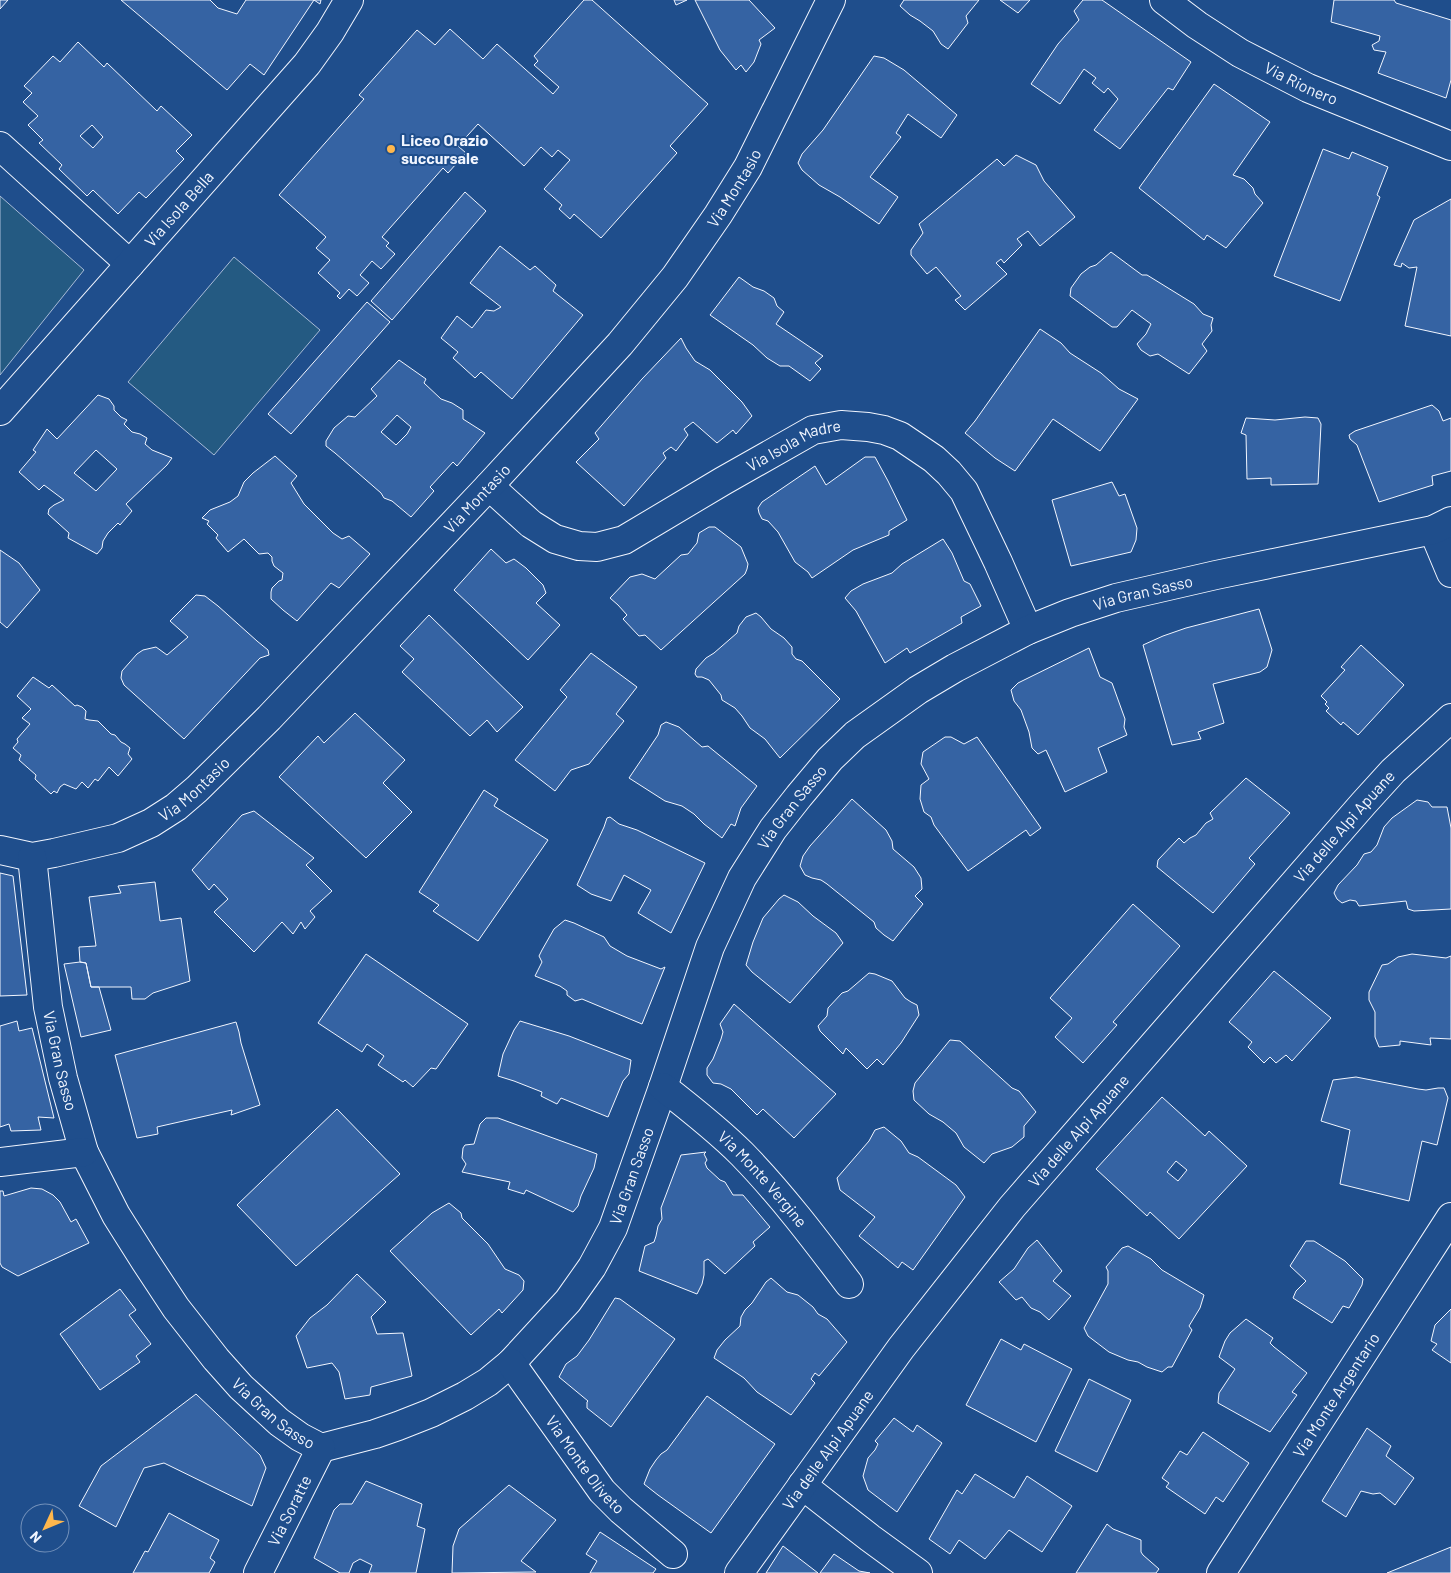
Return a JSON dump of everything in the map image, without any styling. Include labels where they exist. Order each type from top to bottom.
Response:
[{"type":"street","name":"Via Isola Bella","points":[[0,411],[307,64],[330,32],[349,0]]},
{"type":"street","name":"Via Montasio","points":[[0,850],[32,857],[73,850],[118,838],[151,823],[176,807],[197,789],[269,718],[489,486],[620,344],[676,277],[748,167],[831,0]]},
{"type":"street","name":"Via Rionero","points":[[1164,0],[1240,54],[1308,88],[1451,146]]},
{"type":"street","points":[[0,146],[130,264]]},
{"type":"street","name":"Via Isola Madre","points":[[489,486],[532,524],[555,539],[579,546],[598,547],[624,540],[813,430],[841,425],[884,430],[900,436],[934,459],[949,472],[964,491],[1028,630]]},
{"type":"street","points":[[1442,525],[1451,573]]},
{"type":"street","name":"Via Gran Sasso","points":[[32,857],[48,1007],[63,1078],[84,1152],[116,1215],[145,1261],[176,1308],[216,1359],[273,1417],[300,1437],[322,1448],[375,1434],[430,1413],[473,1391],[511,1364],[568,1301],[592,1267],[613,1228],[714,938],[742,878],[773,829],[799,796],[830,759],[855,735],[891,708],[955,668],[1028,630],[1070,614],[1116,598],[1216,574],[1442,525]]},
{"type":"street","name":"Via delle Alpi Apuane","points":[[739,1573],[901,1348],[1012,1207],[1362,804],[1399,766],[1451,718]]},
{"type":"street","name":"Via Monte Vergine","points":[[663,1087],[742,1154],[796,1214],[848,1284]]},
{"type":"street","points":[[0,1162],[84,1152]]},
{"type":"street","name":"Via Monte Argentario","points":[[1221,1573],[1451,1217]]},
{"type":"street","name":"Via Monte Oliveto","points":[[511,1364],[602,1492],[673,1554]]},
{"type":"street","name":"Via Soratte","points":[[258,1573],[322,1448]]},
{"type":"street","points":[[802,1485],[918,1573]]},
{"type":"shaded area","points":[[0,196],[84,270],[0,375]]},
{"type":"shaded area","points":[[234,257],[320,330],[214,455],[128,382]]},
{"type":"building","points":[[0,0],[8,0],[0,9]]},
{"type":"building","points":[[121,0],[210,0],[218,8],[237,14],[246,0],[314,0],[264,75],[250,64],[227,90]]},
{"type":"building","name":"Liceo Orazio succursale","points":[[584,0],[592,0],[708,104],[670,146],[677,153],[601,238],[574,214],[570,219],[559,209],[562,205],[544,189],[570,160],[558,150],[552,157],[541,147],[524,166],[478,124],[458,146],[466,153],[448,173],[443,168],[382,237],[389,243],[386,246],[395,254],[381,269],[372,261],[360,275],[369,283],[357,296],[349,289],[340,299],[337,296],[340,293],[318,273],[330,260],[316,248],[326,237],[279,195],[364,99],[359,95],[417,30],[435,45],[450,29],[483,59],[497,44],[553,94],[559,87],[534,65],[538,61],[534,56]]},
{"type":"building","points":[[674,0],[687,0],[676,5]]},
{"type":"building","points":[[695,0],[749,0],[775,28],[759,40],[761,44],[754,62],[746,72],[741,65],[736,70],[720,50]]},
{"type":"building","points":[[904,0],[979,0],[966,16],[968,23],[948,49],[941,44],[933,31],[900,6]]},
{"type":"building","points":[[1000,0],[1030,0],[1018,13]]},
{"type":"building","points":[[1083,0],[1102,0],[1191,62],[1173,90],[1168,88],[1120,149],[1094,130],[1118,99],[1108,88],[1104,93],[1092,83],[1096,78],[1084,69],[1060,104],[1031,84],[1058,44],[1079,20],[1074,11]]},
{"type":"building","points":[[1334,0],[1394,0],[1396,3],[1451,20],[1451,80],[1446,98],[1378,73],[1386,52],[1374,50],[1372,45],[1379,41],[1380,36],[1331,22]]},
{"type":"building","points":[[78,42],[104,67],[107,63],[157,111],[161,106],[192,135],[176,151],[184,159],[146,198],[139,192],[118,214],[93,190],[87,196],[59,169],[62,165],[39,143],[43,140],[28,125],[38,116],[23,102],[32,93],[24,86],[53,56],[60,62]],"holes":[[[92,125],[103,137],[93,148],[80,136]]]},
{"type":"building","points":[[874,56],[884,58],[904,70],[957,115],[941,138],[908,114],[896,133],[901,137],[870,177],[898,197],[879,224],[819,185],[802,170],[798,163],[802,154],[823,130]]},
{"type":"building","points":[[1214,84],[1270,122],[1233,175],[1244,179],[1263,203],[1226,248],[1207,235],[1204,240],[1139,188]]},
{"type":"building","points":[[1323,149],[1349,159],[1352,152],[1388,167],[1377,195],[1380,197],[1340,301],[1274,276]]},
{"type":"building","points":[[1016,155],[1036,165],[1044,181],[1075,217],[1040,246],[1028,231],[1017,239],[1022,245],[1004,263],[1001,259],[996,263],[1007,274],[965,310],[955,300],[961,296],[936,267],[927,274],[911,255],[911,250],[923,233],[919,224],[997,159],[1004,166]]},
{"type":"building","points":[[465,192],[486,211],[392,320],[371,301]]},
{"type":"building","points":[[1451,199],[1451,336],[1405,326],[1417,267],[1409,268],[1402,263],[1401,267],[1394,265],[1414,220]]},
{"type":"building","points":[[500,246],[530,270],[535,266],[556,285],[553,291],[583,315],[512,399],[481,372],[475,378],[453,358],[458,352],[441,338],[457,316],[472,328],[486,310],[494,311],[501,307],[470,283]]},
{"type":"building","points":[[1111,252],[1142,275],[1147,275],[1194,304],[1203,314],[1213,318],[1212,331],[1202,344],[1207,351],[1189,374],[1158,354],[1150,356],[1141,350],[1137,344],[1146,334],[1151,324],[1132,310],[1117,327],[1112,327],[1070,296],[1071,288],[1081,274],[1096,265]]},
{"type":"building","points":[[739,277],[774,298],[777,306],[784,312],[776,324],[823,356],[815,363],[821,369],[810,381],[789,366],[780,366],[767,358],[753,345],[710,315]]},
{"type":"building","points":[[367,302],[390,322],[291,434],[268,414]]},
{"type":"building","points":[[1040,329],[1061,343],[1070,353],[1101,373],[1119,389],[1138,399],[1100,451],[1053,419],[1015,471],[995,458],[965,433]]},
{"type":"building","points":[[681,338],[695,361],[710,370],[742,402],[752,416],[736,434],[733,430],[717,443],[693,422],[684,429],[688,435],[676,451],[671,447],[663,453],[666,458],[624,506],[576,462],[599,439],[595,433]]},
{"type":"building","points":[[399,360],[426,379],[424,383],[441,399],[463,410],[463,419],[485,433],[457,466],[453,462],[430,487],[434,491],[411,517],[392,501],[384,498],[381,493],[326,446],[326,441],[334,428],[348,416],[355,417],[377,396],[371,389]],"holes":[[[397,415],[411,427],[396,445],[381,432]]]},
{"type":"building","points":[[98,395],[109,399],[114,406],[114,410],[127,420],[124,424],[132,432],[147,438],[145,444],[152,450],[172,458],[126,504],[132,511],[120,525],[118,523],[108,533],[103,541],[102,548],[97,554],[68,538],[69,533],[48,514],[49,509],[64,500],[44,485],[39,490],[19,472],[36,452],[33,450],[47,429],[57,439]],"holes":[[[96,450],[117,469],[96,491],[74,473]]]},
{"type":"building","points":[[1432,405],[1439,411],[1443,421],[1451,418],[1451,471],[1432,476],[1433,485],[1379,502],[1357,445],[1350,439],[1349,435],[1355,431]]},
{"type":"building","points":[[1305,417],[1318,418],[1321,424],[1318,484],[1271,485],[1271,478],[1247,479],[1246,435],[1241,433],[1246,418],[1275,420]]},
{"type":"building","points":[[275,456],[297,476],[291,483],[304,504],[333,533],[342,539],[349,536],[370,554],[339,588],[331,583],[297,621],[271,599],[272,588],[282,580],[283,573],[274,566],[272,557],[268,553],[259,554],[244,539],[228,552],[216,538],[218,535],[207,524],[209,521],[202,518],[210,510],[230,502],[238,496],[244,482]]},
{"type":"building","points":[[865,457],[875,457],[907,520],[889,531],[889,535],[853,550],[812,578],[808,572],[795,562],[778,532],[768,521],[762,519],[758,508],[762,502],[815,466],[826,485]]},
{"type":"building","points":[[1112,482],[1119,496],[1125,494],[1137,528],[1136,540],[1131,552],[1071,566],[1052,500]]},
{"type":"building","points":[[709,527],[715,527],[741,547],[748,564],[747,569],[745,574],[661,650],[645,635],[639,636],[623,619],[627,615],[610,598],[630,577],[642,574],[655,579],[681,555],[688,554],[697,543],[699,533]]},
{"type":"building","points":[[943,539],[952,553],[964,581],[970,584],[981,606],[961,617],[962,623],[910,653],[907,648],[885,663],[856,611],[845,598],[851,591],[863,584],[892,573],[902,564]]},
{"type":"building","points":[[491,549],[506,563],[514,559],[543,585],[546,593],[536,603],[560,625],[528,660],[454,590]]},
{"type":"building","points":[[0,550],[19,563],[40,590],[7,628],[0,622]]},
{"type":"building","points":[[196,595],[205,596],[218,606],[268,650],[269,655],[260,658],[184,739],[124,685],[121,678],[122,671],[143,650],[156,647],[167,655],[188,637],[170,621]]},
{"type":"building","points":[[1259,609],[1272,650],[1267,667],[1260,672],[1213,684],[1224,723],[1198,732],[1201,739],[1172,745],[1143,645],[1186,628]]},
{"type":"building","points":[[756,613],[792,647],[792,654],[796,659],[802,661],[840,699],[780,758],[765,739],[750,728],[735,708],[722,700],[721,695],[709,680],[697,677],[695,674],[696,669],[706,658],[737,633],[739,626],[746,617]]},
{"type":"building","points":[[429,615],[523,707],[497,732],[487,720],[470,736],[402,672],[414,659],[400,646]]},
{"type":"building","points":[[1361,645],[1404,685],[1358,735],[1343,722],[1341,725],[1326,711],[1329,708],[1325,704],[1327,702],[1321,696],[1345,670],[1341,667]]},
{"type":"building","points":[[1089,648],[1100,677],[1112,683],[1125,719],[1124,727],[1127,735],[1098,748],[1107,772],[1065,792],[1046,750],[1038,754],[1032,748],[1029,732],[1021,710],[1014,701],[1011,690],[1018,683]]},
{"type":"building","points":[[591,653],[637,687],[616,714],[624,721],[589,764],[571,770],[555,791],[515,760],[567,697],[560,690]]},
{"type":"building","points":[[33,677],[49,688],[52,685],[75,706],[82,707],[86,711],[85,719],[98,721],[111,734],[115,735],[130,748],[128,754],[132,759],[118,776],[109,767],[98,781],[95,779],[88,788],[82,782],[76,789],[64,784],[57,793],[54,791],[51,794],[35,779],[36,775],[19,760],[21,755],[13,748],[18,742],[17,739],[30,724],[22,718],[31,709],[17,696]]},
{"type":"building","points":[[355,713],[405,760],[383,783],[412,812],[366,858],[279,777],[318,736],[324,743]]},
{"type":"building","points":[[666,722],[679,727],[702,747],[708,746],[757,786],[741,808],[735,826],[731,824],[722,838],[682,806],[665,801],[629,778],[658,735],[661,725]]},
{"type":"building","points":[[945,737],[951,737],[964,744],[977,737],[1041,828],[1030,836],[1026,830],[968,871],[934,825],[931,817],[924,812],[920,799],[921,785],[929,779],[921,764],[923,752]]},
{"type":"building","points":[[1246,778],[1290,813],[1249,858],[1255,864],[1213,913],[1157,867],[1158,860],[1179,838],[1184,843],[1196,835],[1206,823],[1213,819],[1210,813]]},
{"type":"building","points":[[484,790],[498,799],[494,806],[548,840],[478,941],[433,911],[439,905],[419,892]]},
{"type":"building","points":[[852,799],[886,830],[892,841],[893,849],[914,867],[921,878],[922,889],[915,896],[923,904],[893,941],[876,928],[874,922],[827,884],[805,875],[800,866],[803,856],[810,846]]},
{"type":"building","points":[[1417,800],[1428,802],[1432,807],[1447,807],[1451,828],[1451,909],[1414,911],[1408,909],[1406,901],[1359,906],[1356,901],[1350,900],[1342,903],[1334,893],[1338,885],[1357,865],[1364,854],[1371,852],[1377,845],[1384,827],[1392,818]]},
{"type":"building","points":[[254,811],[314,858],[306,865],[332,891],[310,911],[315,917],[305,929],[301,922],[293,934],[282,922],[254,952],[214,912],[228,899],[214,884],[209,890],[192,870],[242,815]]},
{"type":"building","points":[[610,817],[619,824],[637,830],[705,863],[671,933],[638,913],[651,890],[624,875],[611,901],[591,894],[577,885],[607,818]]},
{"type":"building","points":[[0,873],[13,876],[27,995],[0,996]]},
{"type":"building","points":[[155,882],[160,921],[181,918],[190,981],[153,993],[145,999],[132,999],[131,987],[91,987],[86,963],[80,962],[79,947],[96,946],[89,897],[121,893],[118,886]]},
{"type":"building","points":[[784,895],[798,902],[836,933],[843,943],[790,1003],[746,965],[763,918]]},
{"type":"building","points":[[1133,904],[1180,946],[1113,1022],[1117,1025],[1083,1063],[1055,1037],[1072,1018],[1050,998]]},
{"type":"building","points":[[565,920],[604,937],[610,946],[627,956],[661,969],[665,967],[642,1024],[582,999],[575,1001],[560,986],[535,976],[542,962],[539,956],[542,950],[554,929]]},
{"type":"building","points":[[366,954],[468,1024],[436,1069],[431,1068],[413,1087],[405,1080],[403,1082],[378,1065],[384,1056],[367,1044],[362,1052],[318,1023]]},
{"type":"building","points":[[1412,954],[1446,958],[1451,956],[1451,1039],[1430,1038],[1431,1045],[1400,1041],[1400,1045],[1379,1047],[1375,1037],[1375,1012],[1369,1000],[1369,992],[1382,965],[1388,964],[1398,957]]},
{"type":"building","points":[[86,963],[91,987],[99,987],[111,1030],[81,1037],[64,964]]},
{"type":"building","points":[[1274,971],[1331,1018],[1292,1061],[1286,1055],[1276,1063],[1270,1057],[1264,1063],[1248,1047],[1252,1042],[1229,1022]]},
{"type":"building","points":[[869,973],[892,981],[905,998],[917,1005],[919,1015],[901,1043],[883,1065],[877,1059],[867,1069],[846,1048],[843,1054],[820,1031],[818,1026],[827,1016],[828,1008],[842,993],[848,991]]},
{"type":"building","points":[[734,1004],[836,1094],[794,1138],[763,1109],[757,1115],[731,1089],[721,1084],[713,1083],[707,1075],[707,1068],[713,1059],[723,1032],[720,1024]]},
{"type":"building","points":[[17,1021],[19,1031],[32,1028],[54,1118],[38,1117],[41,1130],[11,1131],[9,1124],[0,1127],[0,1026]]},
{"type":"building","points":[[520,1021],[569,1036],[631,1060],[629,1074],[623,1081],[608,1117],[561,1098],[557,1104],[541,1096],[542,1092],[498,1076],[503,1054]]},
{"type":"building","points":[[236,1022],[260,1105],[231,1115],[232,1110],[157,1127],[158,1134],[137,1138],[115,1055]]},
{"type":"building","points":[[950,1040],[960,1041],[1012,1088],[1019,1091],[1036,1112],[1024,1126],[1024,1137],[1012,1147],[992,1154],[984,1163],[964,1147],[956,1133],[943,1122],[929,1114],[914,1100],[913,1091],[915,1083]]},
{"type":"building","points":[[1356,1077],[1426,1090],[1444,1088],[1448,1098],[1437,1145],[1422,1141],[1409,1201],[1340,1184],[1350,1130],[1321,1121],[1333,1080]]},
{"type":"building","points":[[1162,1097],[1205,1136],[1209,1131],[1247,1166],[1179,1239],[1150,1212],[1147,1216],[1096,1169]],"holes":[[[1176,1161],[1187,1170],[1178,1181],[1167,1172]]]},
{"type":"building","points":[[337,1109],[400,1174],[296,1266],[237,1205]]},
{"type":"building","points":[[486,1118],[498,1118],[597,1154],[594,1168],[578,1206],[573,1212],[526,1190],[524,1194],[508,1189],[510,1182],[462,1172],[466,1164],[462,1158],[463,1148],[465,1145],[474,1144],[480,1124]]},
{"type":"building","points":[[884,1127],[901,1141],[909,1153],[918,1157],[956,1185],[965,1197],[913,1270],[902,1262],[898,1268],[859,1236],[875,1217],[840,1190],[837,1178],[869,1141],[875,1130]]},
{"type":"building","points":[[706,1152],[704,1154],[707,1160],[705,1163],[707,1168],[725,1182],[733,1195],[743,1195],[770,1227],[753,1242],[755,1246],[725,1274],[708,1259],[704,1261],[704,1275],[697,1294],[639,1271],[645,1246],[654,1242],[662,1219],[661,1208],[681,1155]]},
{"type":"building","points":[[31,1188],[42,1189],[53,1195],[60,1202],[71,1222],[76,1219],[89,1243],[18,1276],[2,1267],[0,1263],[0,1191],[3,1191],[4,1196]]},
{"type":"building","points":[[449,1203],[461,1213],[462,1218],[488,1244],[505,1269],[519,1275],[524,1281],[523,1290],[502,1313],[499,1309],[471,1335],[390,1251],[432,1213]]},
{"type":"building","points":[[1037,1240],[1062,1271],[1053,1281],[1071,1296],[1049,1320],[1040,1312],[1031,1308],[1022,1297],[1016,1300],[999,1282],[1014,1269],[1028,1248]]},
{"type":"building","points":[[1306,1241],[1314,1241],[1345,1261],[1363,1279],[1362,1285],[1349,1308],[1343,1306],[1332,1323],[1293,1298],[1296,1291],[1306,1281],[1290,1266]]},
{"type":"building","points":[[1128,1246],[1151,1259],[1162,1270],[1204,1295],[1200,1308],[1189,1326],[1192,1330],[1172,1367],[1168,1367],[1162,1372],[1109,1352],[1088,1336],[1084,1328],[1108,1284],[1108,1271],[1106,1267],[1122,1248]]},
{"type":"building","points":[[357,1274],[386,1302],[371,1317],[377,1334],[403,1333],[412,1376],[371,1387],[370,1395],[345,1399],[339,1372],[332,1363],[307,1368],[296,1336],[310,1318],[327,1305]]},
{"type":"building","points":[[771,1278],[787,1292],[798,1295],[813,1307],[818,1314],[827,1319],[847,1342],[819,1376],[815,1373],[811,1379],[815,1383],[791,1415],[757,1392],[744,1378],[714,1358],[717,1350],[725,1340],[740,1326],[741,1317],[745,1310]]},
{"type":"building","points":[[120,1289],[136,1310],[129,1315],[151,1344],[136,1356],[140,1362],[100,1390],[60,1334]]},
{"type":"building","points":[[615,1298],[620,1299],[675,1339],[611,1427],[587,1408],[588,1401],[559,1377],[566,1364],[577,1356],[589,1340]]},
{"type":"building","points":[[1451,1309],[1451,1363],[1432,1350],[1437,1344],[1431,1341],[1435,1325]]},
{"type":"building","points":[[1246,1319],[1273,1338],[1270,1343],[1307,1373],[1292,1392],[1297,1395],[1270,1432],[1218,1403],[1219,1393],[1235,1369],[1219,1357],[1230,1333]]},
{"type":"building","points":[[1001,1339],[1021,1350],[1024,1344],[1072,1369],[1036,1442],[966,1405]]},
{"type":"building","points":[[1089,1379],[1131,1400],[1097,1472],[1055,1451]]},
{"type":"building","points":[[196,1394],[260,1455],[266,1468],[252,1506],[164,1463],[144,1468],[116,1527],[79,1506],[101,1466]]},
{"type":"building","points":[[707,1396],[775,1444],[711,1533],[644,1484],[656,1460],[667,1450]]},
{"type":"building","points":[[894,1418],[913,1432],[917,1425],[942,1443],[897,1512],[868,1490],[863,1476],[868,1458],[878,1444],[875,1441]]},
{"type":"building","points":[[1367,1428],[1391,1446],[1386,1456],[1414,1478],[1395,1505],[1380,1493],[1373,1494],[1361,1491],[1346,1517],[1322,1501]]},
{"type":"building","points":[[1203,1432],[1249,1463],[1223,1502],[1216,1497],[1205,1514],[1166,1487],[1169,1483],[1162,1478],[1180,1451],[1187,1455]]},
{"type":"building","points":[[975,1474],[1014,1498],[1027,1476],[1072,1506],[1042,1552],[1009,1530],[985,1559],[959,1540],[950,1554],[929,1539],[957,1490],[962,1494]]},
{"type":"building","points":[[366,1481],[422,1504],[417,1526],[425,1529],[416,1573],[369,1573],[372,1565],[360,1559],[353,1563],[349,1573],[340,1573],[314,1558],[334,1510],[340,1504],[352,1504]]},
{"type":"building","points":[[509,1485],[556,1520],[521,1561],[536,1572],[452,1573],[453,1546],[459,1529]]},
{"type":"building","points":[[169,1513],[219,1540],[210,1558],[215,1562],[209,1573],[133,1573],[145,1551],[148,1552]]},
{"type":"building","points":[[1107,1524],[1113,1529],[1141,1540],[1141,1552],[1159,1569],[1156,1573],[1076,1573]]},
{"type":"building","points":[[600,1532],[656,1569],[653,1573],[590,1573],[597,1561],[586,1554]]},
{"type":"building","points":[[783,1546],[818,1573],[766,1573]]},
{"type":"building","points":[[1451,1547],[1451,1573],[1387,1573]]},
{"type":"building","points":[[834,1554],[859,1571],[870,1573],[820,1573]]},
{"type":"place","name":"Liceo Orazio succursale","points":[[391,149]]}]
